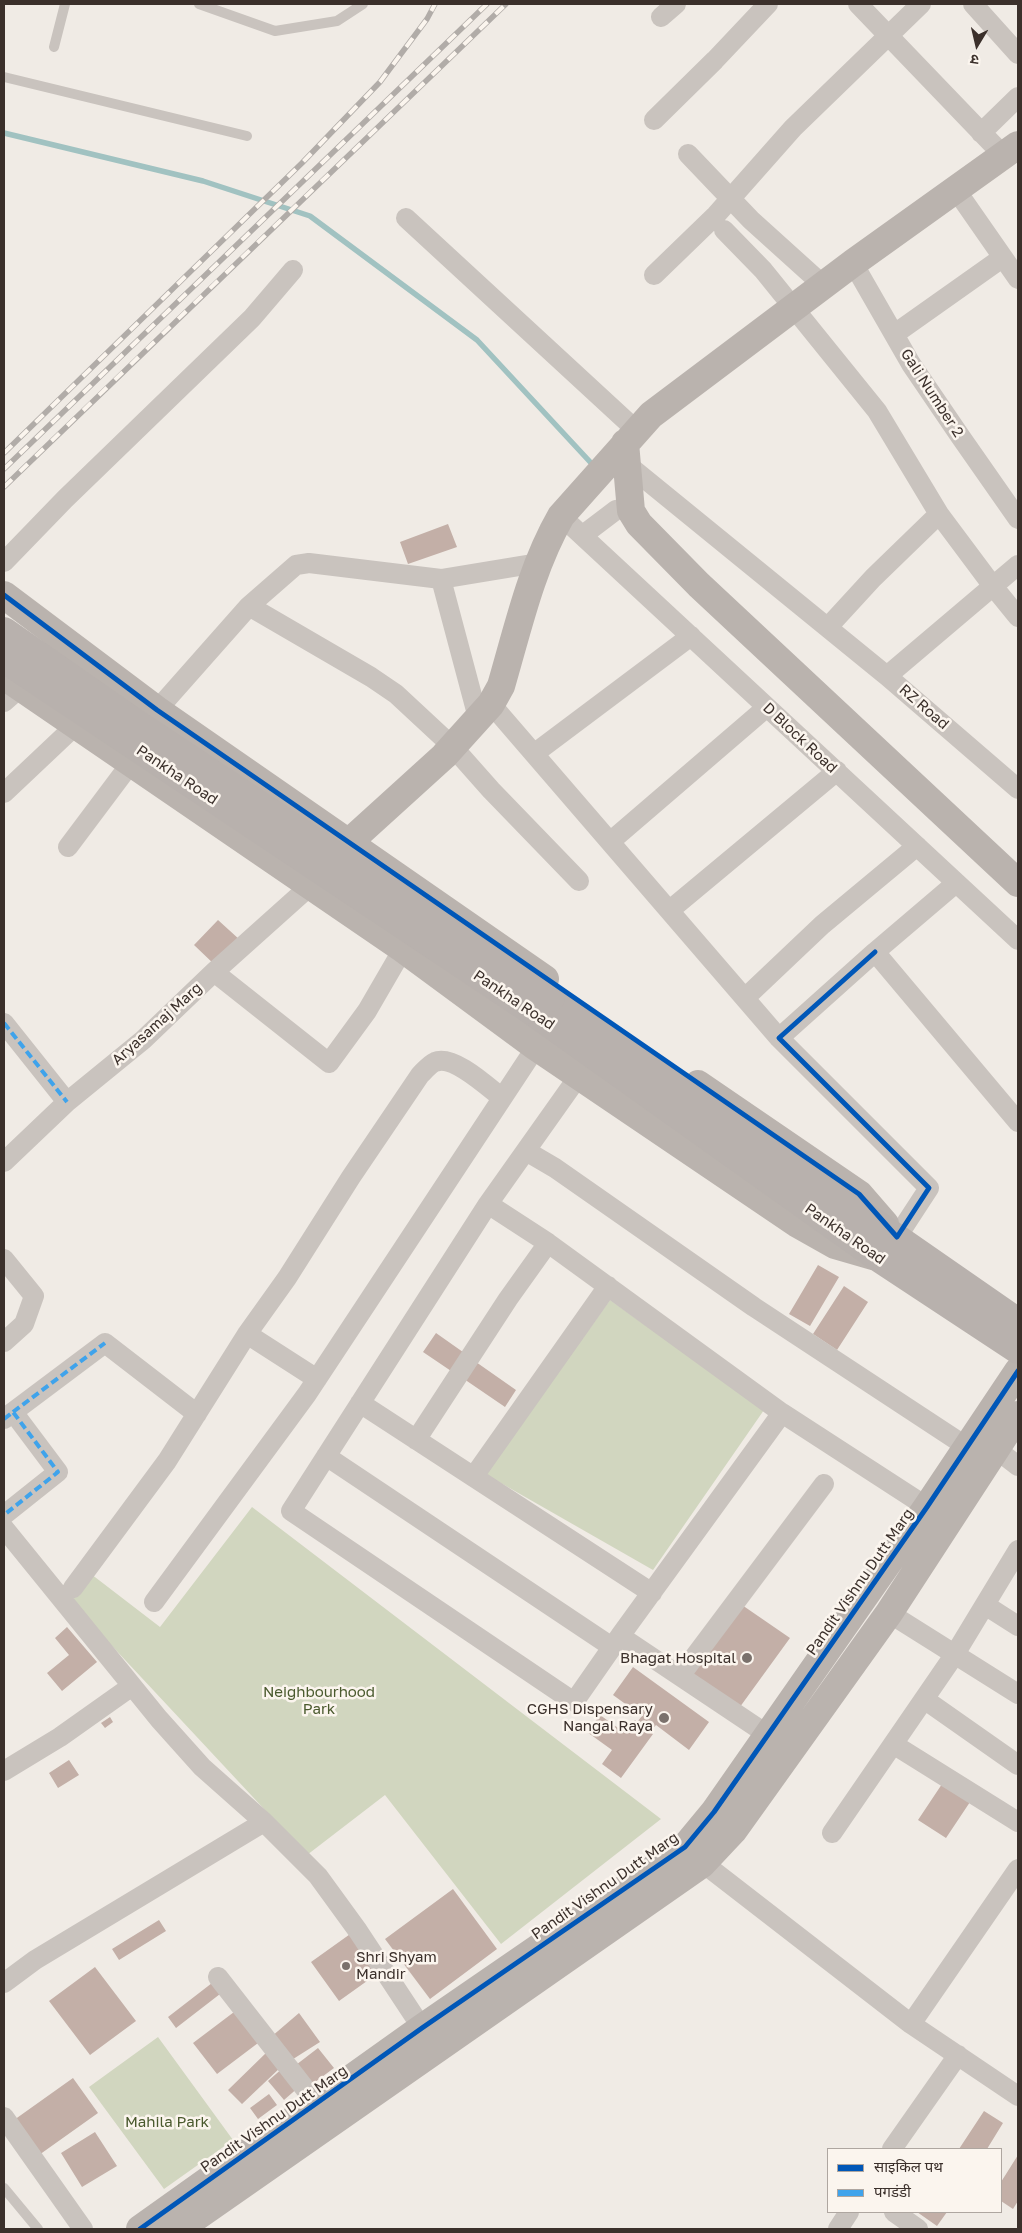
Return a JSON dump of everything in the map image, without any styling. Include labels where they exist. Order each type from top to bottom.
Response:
[{"type":"main road","name":"Pankha Road","points":[[4,632],[541,1004],[877,1257],[1018,1350]]},
{"type":"main road","name":"Pankha Road","points":[[4,659],[541,1004],[898,1237],[1018,1322]]},
{"type":"street","points":[[661,17],[676,4]]},
{"type":"street","points":[[654,120],[768,4]]},
{"type":"street","points":[[308,884],[452,746],[485,711],[500,686],[538,562],[561,516],[630,446],[650,415],[823,285],[1011,150],[981,133],[858,4]]},
{"type":"street","points":[[654,275],[730,199],[793,128],[921,4]]},
{"type":"street","points":[[973,4],[1018,54]]},
{"type":"street","points":[[981,133],[1018,97]]},
{"type":"street","points":[[688,154],[730,199],[823,285]]},
{"type":"street","points":[[956,190],[1018,279]]},
{"type":"street","name":"RZ Road","points":[[406,218],[630,446],[828,628],[888,676],[1018,789]]},
{"type":"street","points":[[724,230],[762,270],[877,411],[939,514],[1018,617]]},
{"type":"street","points":[[896,334],[1002,258]]},
{"type":"street","name":"Gali Number 2","points":[[853,263],[921,378],[1018,519]]},
{"type":"street","points":[[4,562],[65,499],[252,318],[293,270]]},
{"type":"street","points":[[630,446],[631,508],[639,524],[699,585],[1018,883]]},
{"type":"street","points":[[583,535],[616,510],[631,508]]},
{"type":"street","points":[[828,628],[873,578],[939,514]]},
{"type":"street","name":"D Block Road","points":[[561,516],[1018,940]]},
{"type":"street","points":[[157,710],[249,606],[296,565],[309,563],[441,579],[538,562]]},
{"type":"street","points":[[888,676],[992,585],[1018,565]]},
{"type":"street","points":[[4,596],[157,710],[859,1194],[898,1237],[930,1188],[779,1038],[535,753],[485,711],[441,579]]},
{"type":"street","points":[[249,606],[388,688],[452,746],[491,790],[578,881]]},
{"type":"street","points":[[535,753],[691,636]]},
{"type":"street","points":[[9,689],[76,725],[403,949],[578,1077],[796,1223],[835,1245],[877,1257]]},
{"type":"street","points":[[611,841],[767,707]]},
{"type":"street","points":[[4,793],[76,725]]},
{"type":"street","points":[[68,847],[131,764]]},
{"type":"street","points":[[670,910],[837,772]]},
{"type":"street","points":[[745,998],[822,925],[917,846]]},
{"type":"street","points":[[779,1038],[956,883]]},
{"type":"street","name":"Aryasamaj Marg","points":[[4,1162],[67,1102],[143,1040],[308,884]]},
{"type":"street","points":[[214,972],[329,1063],[368,1011],[403,949]]},
{"type":"street","points":[[875,952],[1018,1122]]},
{"type":"street","points":[[4,1023],[67,1102]]},
{"type":"street","points":[[154,1602],[317,1379],[536,1047]]},
{"type":"street","points":[[73,1588],[167,1461],[247,1334],[287,1278],[351,1177],[420,1075],[434,1062],[448,1061],[464,1069],[502,1098]]},
{"type":"street","points":[[578,1077],[488,1204],[291,1511],[574,1702],[782,1413]]},
{"type":"street","points":[[526,1151],[555,1168],[754,1307],[967,1447]]},
{"type":"street","points":[[488,1204],[548,1243],[782,1413],[927,1507]]},
{"type":"street","points":[[416,1440],[508,1299],[548,1243]]},
{"type":"street","points":[[4,1258],[34,1296],[24,1324],[4,1342]]},
{"type":"street","points":[[474,1476],[608,1286]]},
{"type":"street","points":[[247,1334],[317,1379]]},
{"type":"street","points":[[4,1515],[58,1472],[8,1415],[105,1343],[197,1414]]},
{"type":"street","name":"Pandit Vishnu Dutt Marg","points":[[140,2229],[422,2028],[694,1856],[714,1812],[927,1507],[1018,1372]]},
{"type":"street","points":[[360,1403],[652,1593]]},
{"type":"street","name":"Pandit Vishnu Dutt Marg","points":[[179,2229],[694,1856],[744,1816],[889,1614],[1018,1415]]},
{"type":"street","points":[[996,1449],[1018,1466]]},
{"type":"street","points":[[326,1456],[616,1642],[680,1676],[768,1734]]},
{"type":"street","points":[[680,1676],[824,1484]]},
{"type":"street","points":[[4,1528],[132,1686],[202,1767],[264,1822],[318,1876],[358,1931],[422,2028]]},
{"type":"street","points":[[832,1833],[955,1654],[1018,1550]]},
{"type":"street","points":[[985,1605],[1018,1626]]},
{"type":"street","points":[[889,1614],[1018,1694]]},
{"type":"street","points":[[4,1771],[60,1737],[132,1686]]},
{"type":"street","points":[[924,1699],[1018,1765]]},
{"type":"street","points":[[893,1744],[1018,1822]]},
{"type":"street","points":[[4,1983],[35,1960],[264,1822]]},
{"type":"street","points":[[694,1856],[912,2024],[1018,2096]]},
{"type":"street","points":[[912,2024],[1018,1869]]},
{"type":"street","points":[[218,1977],[317,2104]]},
{"type":"street","points":[[893,2148],[958,2055]]},
{"type":"street","points":[[4,2117],[84,2229]]},
{"type":"street","points":[[838,2229],[848,2213]]},
{"type":"street","points":[[895,2213],[918,2229]]},
{"type":"lane","points":[[54,47],[65,4]]},
{"type":"lane","points":[[199,4],[275,31],[337,21],[363,4]]},
{"type":"lane","points":[[4,78],[247,136]]},
{"type":"lane","points":[[4,2188],[38,2229]]},
{"type":"green space","points":[[610,1300],[764,1410],[653,1570],[485,1474]]},
{"type":"green space","name":"Neighbourhood Park","points":[[252,1507],[661,1819],[501,1944],[385,1795],[307,1855],[71,1602],[91,1574],[160,1627]]},
{"type":"green space","name":"Mahila Park","points":[[158,2037],[233,2140],[164,2189],[89,2087]]},
{"type":"building","points":[[448,524],[457,547],[408,564],[400,542]]},
{"type":"building","points":[[218,920],[240,940],[216,966],[194,945]]},
{"type":"building","points":[[818,1265],[839,1277],[810,1326],[789,1314]]},
{"type":"building","points":[[844,1286],[868,1302],[837,1350],[813,1334]]},
{"type":"building","points":[[436,1333],[470,1357],[457,1375],[423,1352]]},
{"type":"building","points":[[476,1362],[516,1390],[505,1407],[464,1379]]},
{"type":"building","points":[[742,1605],[790,1638],[737,1711],[690,1678]]},
{"type":"building","points":[[67,1627],[97,1662],[62,1691],[47,1673],[69,1655],[55,1638]]},
{"type":"building","points":[[633,1667],[709,1722],[689,1750],[656,1725],[650,1732],[653,1734],[621,1778],[602,1764],[612,1750],[587,1732],[600,1715],[625,1733],[635,1720],[637,1722],[642,1716],[613,1695]]},
{"type":"building","points":[[110,1717],[113,1722],[105,1728],[101,1723]]},
{"type":"building","points":[[69,1760],[79,1775],[58,1788],[49,1773]]},
{"type":"building","points":[[942,1784],[970,1802],[946,1838],[918,1820]]},
{"type":"building","points":[[453,1889],[497,1949],[430,1999],[385,1939]]},
{"type":"building","points":[[159,1920],[166,1931],[119,1960],[112,1949]]},
{"type":"building","name":"Shri Shyam Mandir","points":[[353,1932],[381,1971],[339,2001],[311,1962]]},
{"type":"building","points":[[95,1967],[136,2021],[90,2055],[49,2001]]},
{"type":"building","points":[[212,1983],[220,1994],[176,2028],[168,2017]]},
{"type":"building","points":[[238,2009],[262,2040],[217,2074],[193,2043]]},
{"type":"building","points":[[299,2013],[320,2042],[290,2061],[271,2037]]},
{"type":"building","points":[[318,2048],[334,2068],[307,2088],[292,2068]]},
{"type":"building","points":[[268,2051],[282,2066],[242,2104],[228,2090]]},
{"type":"building","points":[[284,2067],[300,2086],[284,2100],[268,2081]]},
{"type":"building","points":[[73,2078],[98,2113],[39,2155],[14,2120]]},
{"type":"building","points":[[269,2094],[277,2105],[258,2119],[250,2108]]},
{"type":"building","points":[[984,2111],[1003,2123],[988,2148],[960,2148]]},
{"type":"building","points":[[95,2132],[117,2166],[82,2187],[61,2153]]},
{"type":"building","points":[[1018,2155],[1018,2201],[1013,2209],[1002,2202],[1002,2180]]},
{"type":"building","points":[[918,2213],[946,2213],[937,2226]]},
{"type":"waterway","points":[[4,133],[203,181],[310,216],[477,340],[592,464]]},
{"type":"railway","points":[[4,453],[302,163],[380,82],[427,19],[435,4]]},
{"type":"railway","points":[[4,469],[487,4]]},
{"type":"railway","points":[[4,487],[506,4]]},
{"type":"marked path","points":[[4,1023],[67,1102]]},
{"type":"marked path","points":[[13,1412],[105,1343]]},
{"type":"marked path","points":[[4,1419],[13,1412],[58,1472],[4,1515]]},
{"type":"cycle path","points":[[4,595],[157,710],[859,1194],[897,1237],[929,1188],[779,1038],[875,952]]},
{"type":"cycle path","points":[[140,2229],[422,2028],[685,1847],[714,1812],[927,1507],[1018,1371]]},
{"type":"place","name":"Bhagat Hospital","points":[[747,1658]]},
{"type":"place","name":"CGHS Dispensary Nangal Raya","points":[[664,1718]]},
{"type":"place","name":"Shri Shyam Mandir","points":[[346,1966]]}]
